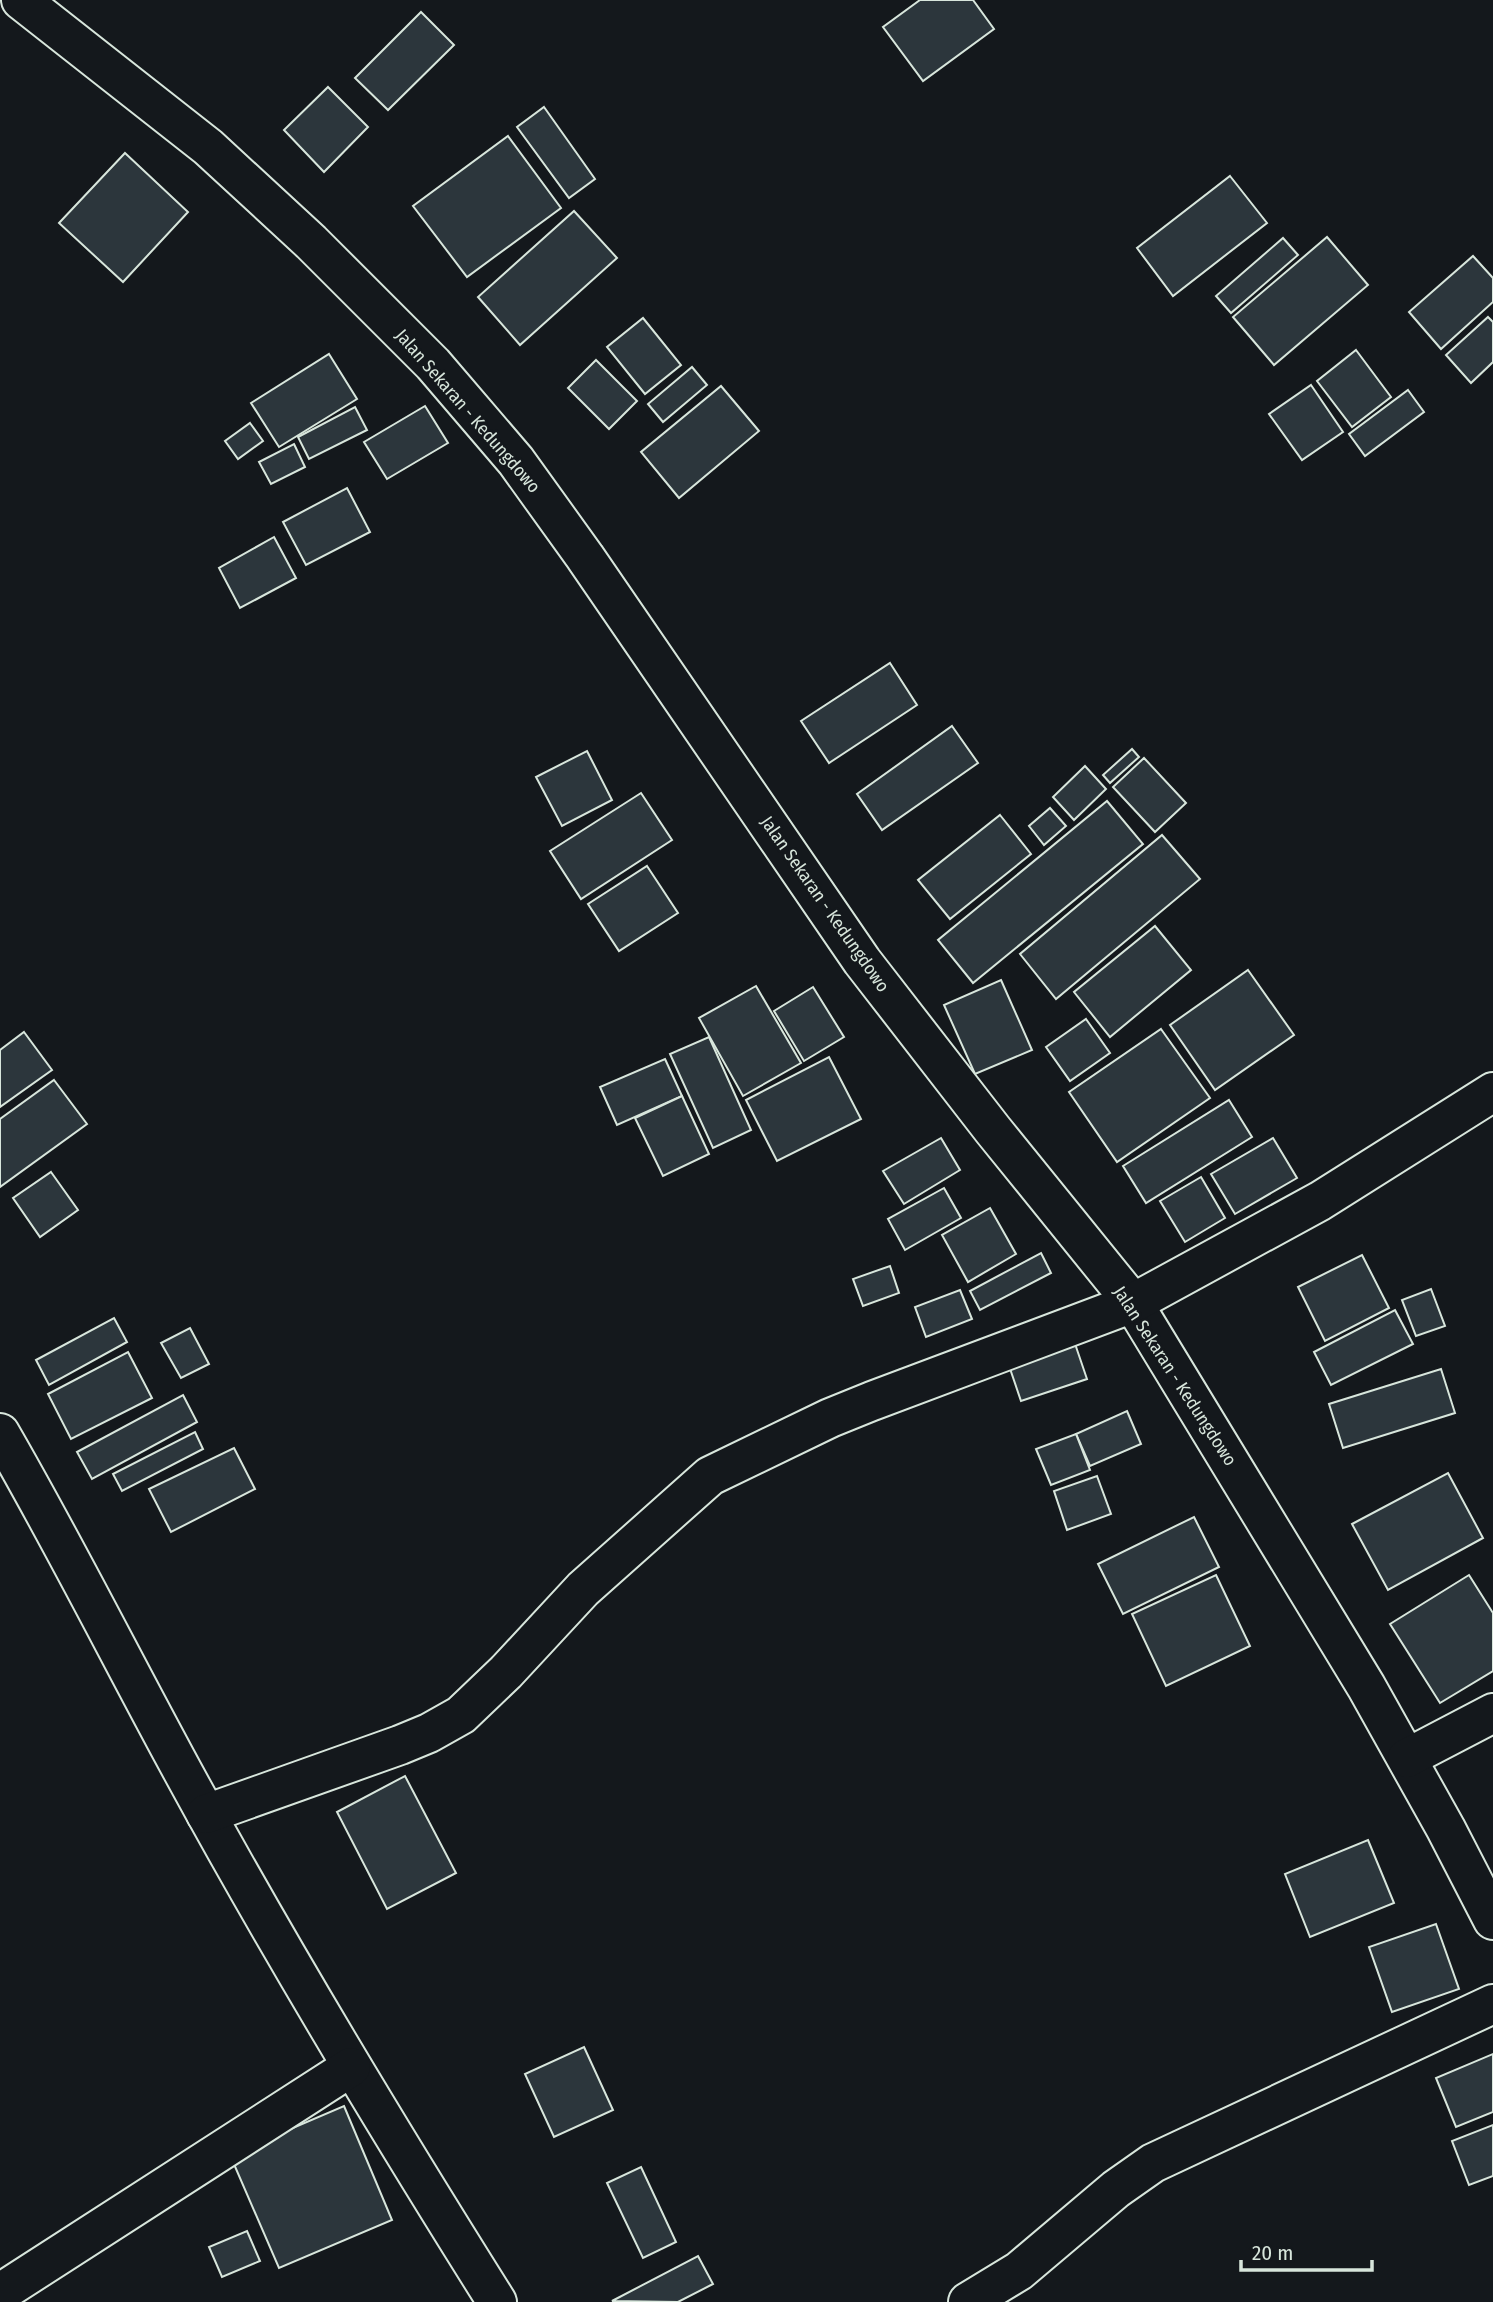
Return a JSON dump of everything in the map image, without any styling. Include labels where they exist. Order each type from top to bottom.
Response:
[{"type":"street","name":"Jalan Sekaran - Kedungdowo","points":[[21,0],[208,148],[311,242],[433,364],[516,461],[585,557],[862,961],[993,1130],[1133,1303],[1352,1662],[1446,1829],[1493,1920]]},
{"type":"street","points":[[206,1814],[400,1745],[461,1715],[506,1672],[583,1589],[710,1476],[861,1405],[1133,1303],[1320,1201],[1493,1092]]},
{"type":"street","points":[[0,1433],[45,1510],[206,1814],[351,2067],[497,2302]]},
{"type":"street","points":[[1407,1758],[1493,1713]]},
{"type":"street","points":[[968,2302],[1019,2271],[1116,2189],[1153,2163],[1493,2004]]},
{"type":"street","points":[[0,2293],[351,2067]]},
{"type":"building","points":[[920,0],[973,0],[994,29],[923,81],[883,27]]},
{"type":"building","points":[[421,12],[454,45],[388,110],[355,78]]},
{"type":"building","points":[[328,87],[368,127],[324,172],[284,130]]},
{"type":"building","points":[[544,107],[595,179],[569,198],[517,127]]},
{"type":"building","points":[[508,136],[561,208],[467,277],[413,206]]},
{"type":"building","points":[[125,153],[188,212],[123,282],[59,223]]},
{"type":"building","points":[[1230,176],[1267,223],[1173,296],[1137,248]]},
{"type":"building","points":[[574,211],[617,258],[520,345],[478,297]]},
{"type":"building","points":[[1327,237],[1368,285],[1274,365],[1233,317]]},
{"type":"building","points":[[1283,238],[1298,255],[1231,313],[1216,296]]},
{"type":"building","points":[[1473,256],[1493,278],[1493,302],[1441,349],[1409,312]]},
{"type":"building","points":[[1488,317],[1493,322],[1493,362],[1471,383],[1446,355]]},
{"type":"building","points":[[643,318],[681,365],[645,394],[607,347]]},
{"type":"building","points":[[1356,350],[1391,397],[1352,427],[1317,381]]},
{"type":"building","points":[[329,354],[357,399],[279,447],[251,403]]},
{"type":"building","points":[[596,360],[637,401],[609,429],[568,388]]},
{"type":"building","points":[[692,367],[707,385],[663,422],[648,404]]},
{"type":"building","points":[[1311,385],[1343,432],[1302,460],[1269,414]]},
{"type":"building","points":[[721,386],[759,431],[679,498],[641,452]]},
{"type":"building","points":[[1408,390],[1424,412],[1365,456],[1349,434]]},
{"type":"building","points":[[425,406],[448,443],[387,479],[364,442]]},
{"type":"building","points":[[355,407],[367,430],[309,459],[298,437]]},
{"type":"building","points":[[250,423],[263,441],[238,459],[225,441]]},
{"type":"building","points":[[294,444],[305,467],[271,484],[259,462]]},
{"type":"building","points":[[347,488],[370,532],[306,565],[283,522]]},
{"type":"building","points":[[274,537],[296,578],[240,608],[219,568]]},
{"type":"building","points":[[890,663],[917,705],[829,763],[801,721]]},
{"type":"building","points":[[952,726],[978,763],[882,830],[857,794]]},
{"type":"building","points":[[1132,749],[1139,757],[1110,783],[1103,775]]},
{"type":"building","points":[[587,751],[612,800],[562,826],[536,777]]},
{"type":"building","points":[[1144,758],[1186,803],[1155,832],[1113,787]]},
{"type":"building","points":[[1085,766],[1106,789],[1074,820],[1053,797]]},
{"type":"building","points":[[641,793],[672,840],[581,899],[550,851]]},
{"type":"building","points":[[1107,801],[1143,844],[973,983],[938,940]]},
{"type":"building","points":[[1050,808],[1066,826],[1044,845],[1029,826]]},
{"type":"building","points":[[1000,815],[1031,854],[950,919],[918,880]]},
{"type":"building","points":[[1162,835],[1200,879],[1056,999],[1020,954]]},
{"type":"building","points":[[647,866],[678,913],[619,951],[588,904]]},
{"type":"building","points":[[1155,926],[1191,970],[1110,1037],[1074,992]]},
{"type":"building","points":[[1248,970],[1294,1035],[1215,1090],[1170,1025]]},
{"type":"building","points":[[1001,980],[1032,1050],[975,1074],[944,1005]]},
{"type":"building","points":[[756,986],[801,1063],[743,1096],[699,1018]]},
{"type":"building","points":[[813,987],[844,1037],[804,1061],[774,1011]]},
{"type":"building","points":[[1086,1019],[1110,1053],[1070,1081],[1046,1047]]},
{"type":"building","points":[[1161,1029],[1210,1098],[1117,1162],[1069,1092]]},
{"type":"building","points":[[24,1032],[52,1070],[0,1107],[0,1050]]},
{"type":"building","points":[[709,1037],[751,1130],[713,1148],[670,1054]]},
{"type":"building","points":[[829,1057],[861,1119],[777,1161],[746,1100]]},
{"type":"building","points":[[665,1059],[682,1096],[617,1125],[600,1087]]},
{"type":"building","points":[[54,1080],[87,1124],[0,1187],[0,1119]]},
{"type":"building","points":[[682,1096],[709,1154],[663,1176],[635,1118]]},
{"type":"building","points":[[1229,1100],[1252,1137],[1146,1203],[1123,1166]]},
{"type":"building","points":[[941,1138],[960,1170],[904,1204],[883,1171]]},
{"type":"building","points":[[1273,1138],[1297,1178],[1235,1214],[1211,1174]]},
{"type":"building","points":[[51,1172],[78,1210],[40,1237],[13,1198]]},
{"type":"building","points":[[1201,1177],[1225,1218],[1185,1242],[1160,1201]]},
{"type":"building","points":[[944,1188],[961,1218],[905,1250],[888,1219]]},
{"type":"building","points":[[990,1208],[1016,1254],[968,1282],[942,1235]]},
{"type":"building","points":[[1041,1253],[1051,1273],[980,1310],[970,1291]]},
{"type":"building","points":[[1362,1255],[1389,1308],[1325,1341],[1298,1287]]},
{"type":"building","points":[[890,1266],[899,1293],[863,1306],[853,1279]]},
{"type":"building","points":[[1431,1289],[1445,1326],[1416,1336],[1402,1300]]},
{"type":"building","points":[[960,1290],[972,1319],[926,1337],[915,1307]]},
{"type":"building","points":[[1395,1310],[1413,1344],[1331,1385],[1314,1352]]},
{"type":"building","points":[[114,1318],[127,1342],[49,1385],[36,1360]]},
{"type":"building","points":[[190,1328],[209,1364],[181,1378],[161,1343]]},
{"type":"building","points":[[1071,1332],[1087,1379],[1021,1401],[1005,1354]]},
{"type":"building","points":[[128,1352],[152,1398],[71,1439],[48,1394]]},
{"type":"building","points":[[1441,1369],[1455,1413],[1343,1448],[1329,1404]]},
{"type":"building","points":[[183,1395],[197,1422],[92,1479],[77,1452]]},
{"type":"building","points":[[1127,1411],[1141,1444],[1090,1466],[1076,1434]]},
{"type":"building","points":[[195,1432],[203,1449],[122,1491],[113,1474]]},
{"type":"building","points":[[1076,1434],[1090,1470],[1051,1485],[1036,1449]]},
{"type":"building","points":[[234,1448],[255,1489],[171,1532],[149,1489]]},
{"type":"building","points":[[1448,1473],[1483,1538],[1388,1590],[1352,1524]]},
{"type":"building","points":[[1097,1476],[1111,1514],[1067,1530],[1054,1491]]},
{"type":"building","points":[[1194,1517],[1219,1567],[1123,1614],[1098,1564]]},
{"type":"building","points":[[1216,1575],[1250,1646],[1166,1686],[1132,1614]]},
{"type":"building","points":[[1469,1575],[1493,1613],[1493,1671],[1440,1703],[1390,1624]]},
{"type":"building","points":[[405,1776],[456,1873],[387,1909],[337,1812]]},
{"type":"building","points":[[1368,1840],[1394,1903],[1310,1937],[1285,1874]]},
{"type":"building","points":[[1436,1924],[1459,1989],[1392,2012],[1369,1947]]},
{"type":"building","points":[[584,2047],[613,2110],[554,2137],[525,2074]]},
{"type":"building","points":[[1493,2054],[1493,2112],[1456,2127],[1436,2078]]},
{"type":"building","points":[[344,2106],[392,2220],[279,2268],[230,2155]]},
{"type":"building","points":[[1493,2125],[1493,2176],[1469,2185],[1452,2141]]},
{"type":"building","points":[[641,2167],[676,2242],[643,2258],[607,2183]]},
{"type":"building","points":[[247,2231],[260,2261],[222,2277],[209,2247]]},
{"type":"building","points":[[698,2256],[713,2284],[678,2302],[612,2301]]}]
